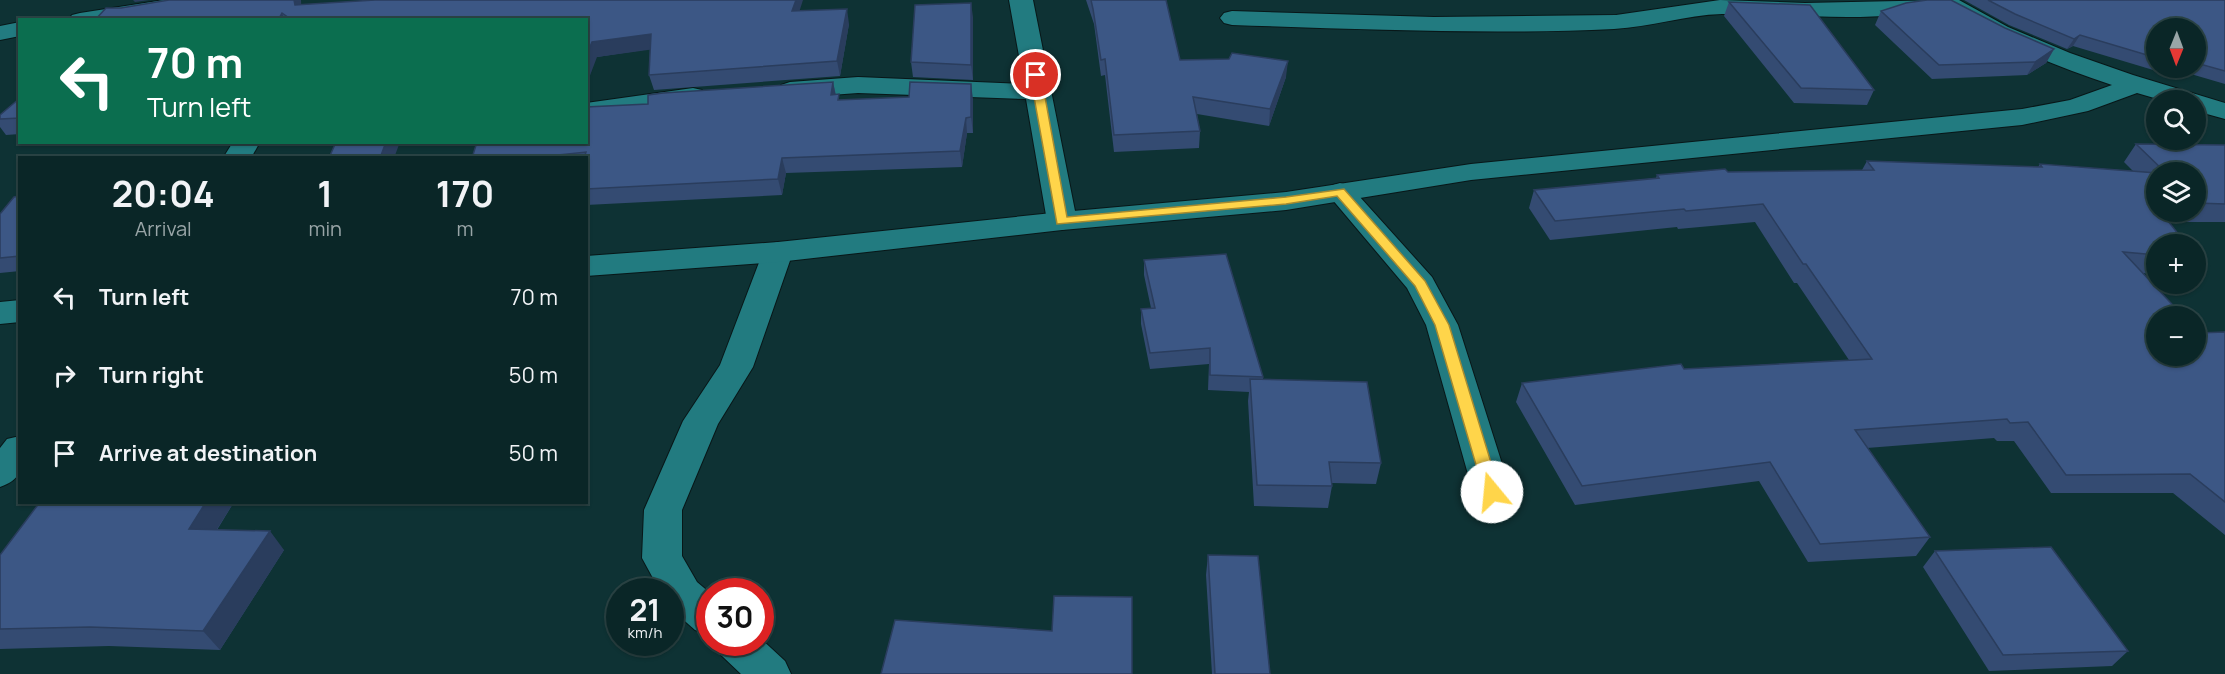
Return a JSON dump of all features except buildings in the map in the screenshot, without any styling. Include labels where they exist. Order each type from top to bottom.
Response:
[{"type":"street","points":[[93,18],[210,0]]},
{"type":"street","points":[[1021,0],[1040,92],[1062,221]]},
{"type":"street","points":[[1232,18],[1434,24],[1616,22],[1720,7],[1805,10],[1891,8],[1943,1],[1992,28],[2046,52],[2152,90]]},
{"type":"street","points":[[0,33],[18,29]]},
{"type":"street","points":[[763,91],[858,85],[1040,92]]},
{"type":"street","points":[[588,266],[778,252],[1062,221],[1286,201],[1471,172],[1602,157],[2022,117],[2069,110],[2109,97],[2134,85]]},
{"type":"street","points":[[588,111],[667,98],[715,94]]},
{"type":"street","points":[[2206,106],[2225,111]]},
{"type":"street","points":[[1340,192],[1421,284],[1442,325],[1492,492]]},
{"type":"street","points":[[696,605],[684,594],[662,558],[663,510],[701,421],[736,367],[778,252]]},
{"type":"street","points":[[0,313],[18,311]]},
{"type":"street","points":[[0,473],[18,451]]},
{"type":"street","points":[[751,656],[770,674]]},
{"type":"route","points":[[1036,75],[1062,221],[1286,201],[1340,192],[1421,284],[1442,325],[1492,492]]}]
